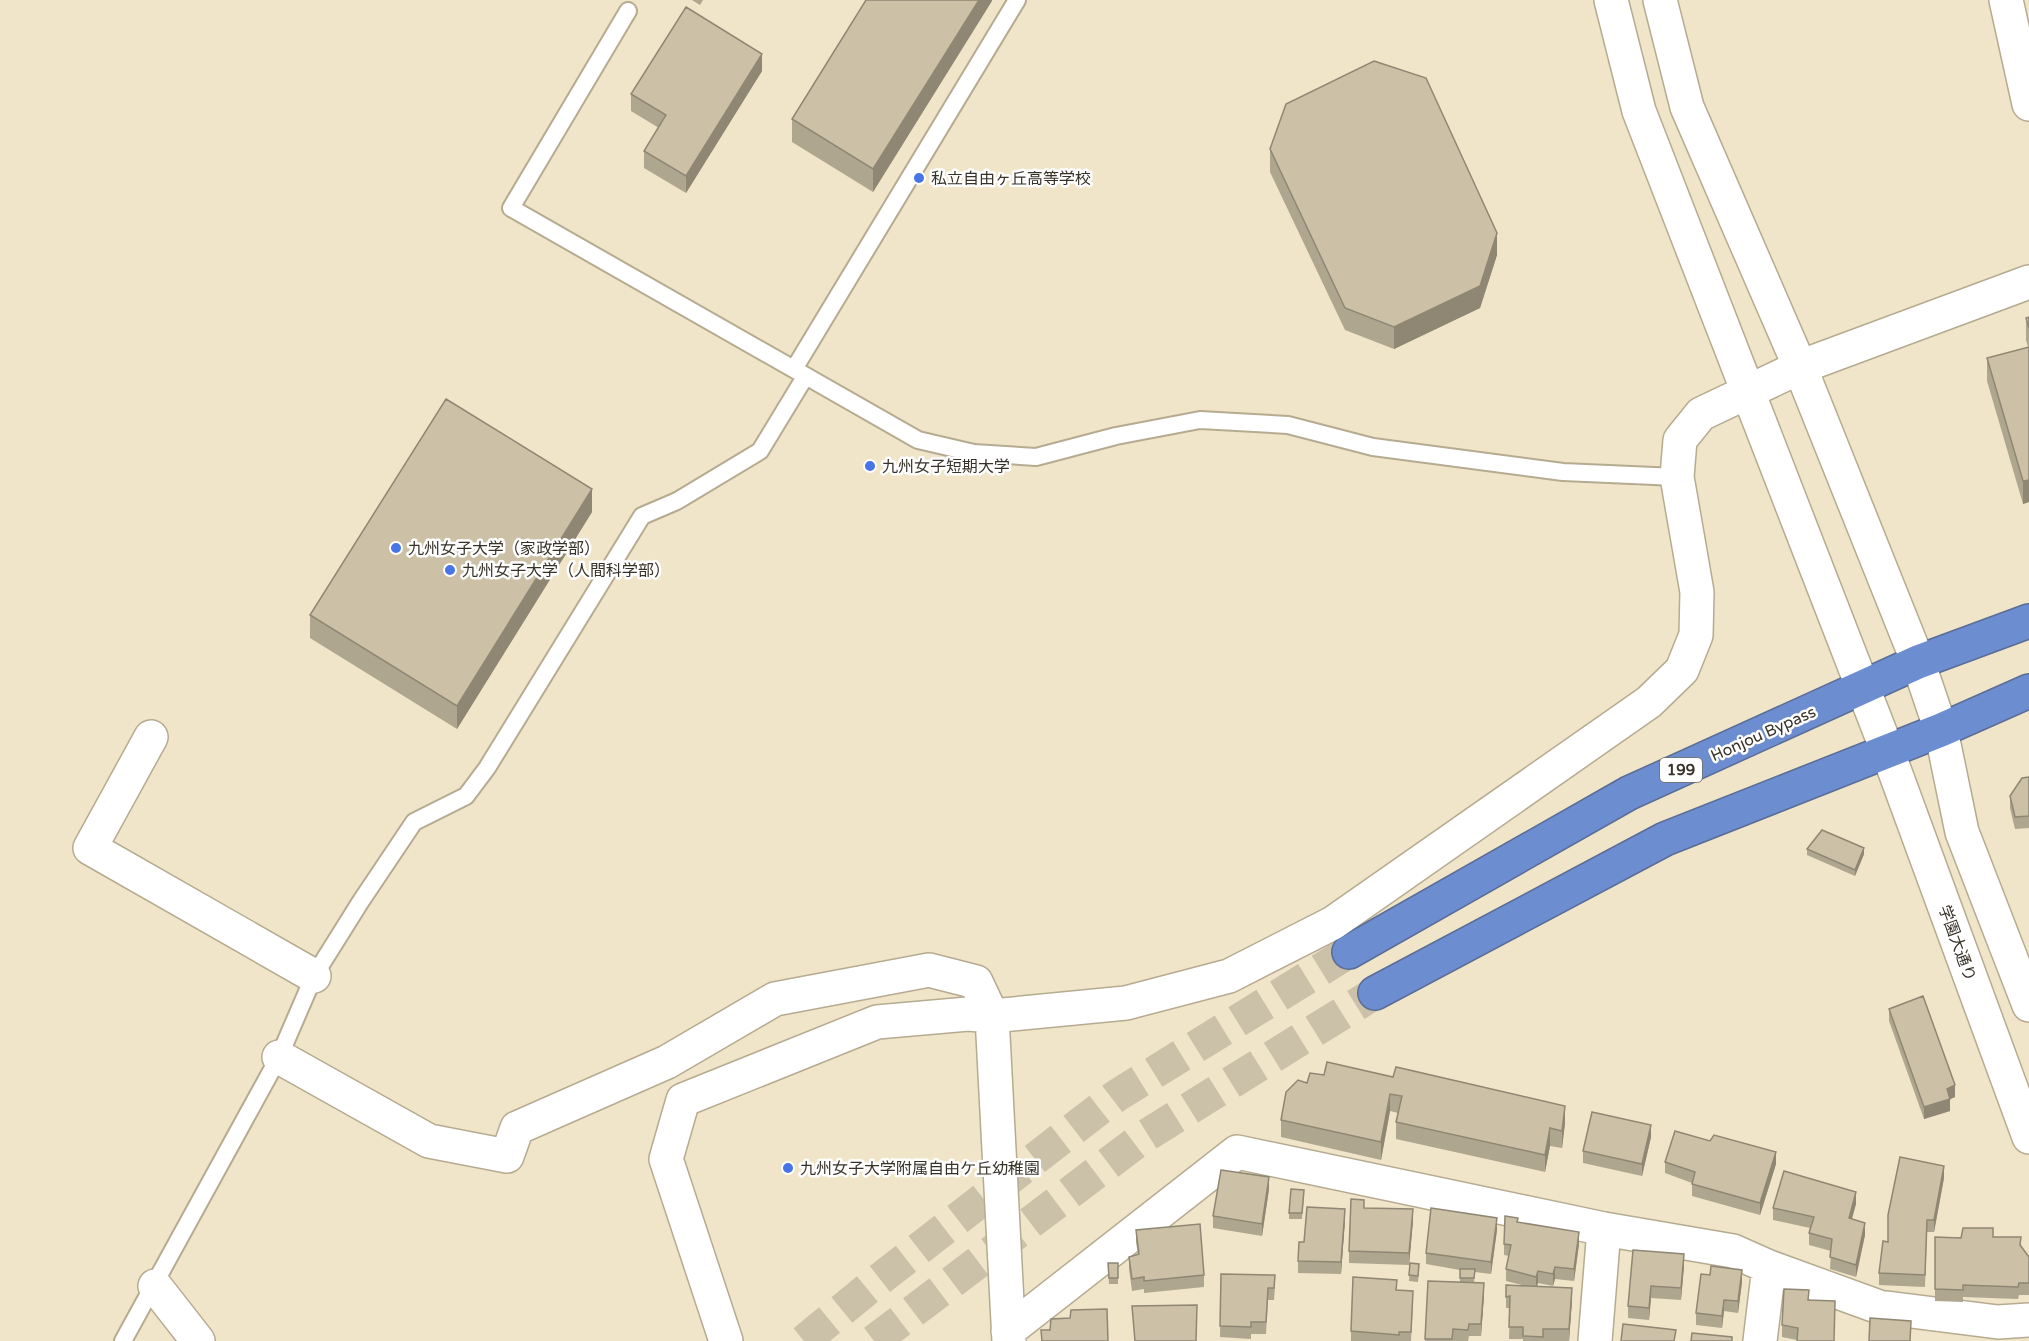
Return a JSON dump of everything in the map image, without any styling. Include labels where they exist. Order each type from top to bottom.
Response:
[{"type":"highway","name":"Honjou Bypass","points":[[1349,952],[1629,793],[1918,662],[2029,621]]},
{"type":"highway","points":[[1375,993],[1665,839],[1941,730],[2029,692]]},
{"type":"street","name":"学園大通り","points":[[1611,0],[1639,111],[1887,750],[2029,1137]]},
{"type":"street","points":[[1660,0],[1687,106],[1800,367],[1918,662],[1941,730],[1962,832],[2029,1005]]},
{"type":"street","points":[[2006,0],[2029,104]]},
{"type":"street","points":[[726,1341],[666,1159],[683,1100],[877,1022],[968,1014],[992,1016],[1126,1003],[1228,976],[1333,923],[1649,702],[1682,670],[1696,634],[1697,592],[1677,477],[1680,441],[1701,414],[1800,367],[2029,282]]},
{"type":"street","points":[[151,737],[90,848],[314,976]]},
{"type":"street","points":[[279,1056],[429,1142],[507,1156],[517,1128],[667,1062],[774,999],[929,970],[976,982],[992,1016],[1009,1336]]},
{"type":"street","points":[[1009,1336],[1237,1152],[1604,1229],[1733,1251],[1768,1268],[1879,1307],[1998,1322],[2029,1320]]},
{"type":"street","points":[[1595,1341],[1604,1229]]},
{"type":"street","points":[[1760,1341],[1768,1268]]},
{"type":"street","points":[[154,1286],[198,1341]]},
{"type":"lane","points":[[123,1341],[279,1056],[314,976],[361,901],[414,822],[466,796],[487,768],[642,516],[677,501],[760,451],[799,373],[1017,0]]},
{"type":"lane","points":[[628,11],[511,208],[918,440],[974,453],[1036,457],[1116,436],[1200,420],[1288,425],[1373,447],[1552,470],[1677,477]]},
{"type":"building","points":[[866,0],[979,0],[873,169],[792,119]]},
{"type":"building","points":[[686,7],[762,54],[686,176],[644,151],[666,115],[631,94]]},
{"type":"building","points":[[1374,61],[1426,78],[1497,233],[1480,286],[1394,327],[1345,308],[1270,149],[1286,104]]},
{"type":"building","points":[[2029,347],[2029,480],[2023,481],[1987,358]]},
{"type":"building","points":[[446,399],[592,489],[457,706],[310,615]]},
{"type":"building","points":[[2029,777],[2029,816],[2015,817],[2010,796],[2022,778]]},
{"type":"building","points":[[1822,830],[1864,848],[1855,870],[1807,849]]},
{"type":"building","points":[[1923,996],[1955,1085],[1947,1089],[1950,1099],[1924,1107],[1889,1009]]},
{"type":"building","points":[[1327,1062],[1393,1077],[1396,1067],[1565,1106],[1562,1131],[1550,1128],[1545,1155],[1396,1122],[1402,1096],[1390,1094],[1381,1142],[1281,1120],[1286,1092],[1298,1080],[1307,1083],[1310,1073],[1324,1075]]},
{"type":"building","points":[[1592,1112],[1651,1125],[1642,1164],[1583,1151]]},
{"type":"building","points":[[1675,1131],[1710,1141],[1714,1135],[1776,1152],[1760,1203],[1692,1184],[1695,1172],[1665,1162]]},
{"type":"building","points":[[1900,1157],[1944,1166],[1934,1220],[1927,1220],[1925,1275],[1879,1273],[1883,1241],[1888,1242],[1888,1215]]},
{"type":"building","points":[[1221,1170],[1269,1177],[1262,1224],[1213,1216]]},
{"type":"building","points":[[1784,1171],[1856,1192],[1849,1218],[1865,1223],[1856,1265],[1830,1257],[1832,1239],[1809,1233],[1814,1217],[1773,1208]]},
{"type":"building","points":[[1291,1189],[1304,1190],[1302,1213],[1289,1213]]},
{"type":"building","points":[[1351,1199],[1364,1200],[1364,1208],[1413,1209],[1409,1253],[1349,1251]]},
{"type":"building","points":[[1307,1207],[1345,1209],[1341,1262],[1298,1261],[1299,1242],[1304,1242]]},
{"type":"building","points":[[1431,1208],[1497,1218],[1491,1262],[1426,1253]]},
{"type":"building","points":[[1505,1216],[1518,1218],[1517,1222],[1579,1232],[1574,1269],[1555,1267],[1553,1274],[1538,1271],[1536,1277],[1506,1269],[1511,1245],[1504,1244]]},
{"type":"building","points":[[1200,1224],[1204,1275],[1144,1281],[1144,1277],[1132,1279],[1129,1257],[1139,1254],[1136,1230]]},
{"type":"building","points":[[1963,1228],[1993,1228],[1993,1237],[2021,1237],[2020,1245],[2029,1257],[2029,1283],[2019,1283],[2018,1287],[1963,1285],[1963,1290],[1935,1289],[1935,1237],[1961,1238]]},
{"type":"building","points":[[1633,1250],[1684,1254],[1681,1288],[1651,1286],[1649,1308],[1628,1306]]},
{"type":"building","points":[[1108,1263],[1118,1263],[1118,1278],[1109,1278]]},
{"type":"building","points":[[1410,1263],[1419,1264],[1418,1276],[1409,1275]]},
{"type":"building","points":[[1711,1266],[1742,1270],[1738,1301],[1724,1300],[1722,1316],[1696,1313],[1701,1274],[1710,1275]]},
{"type":"building","points":[[1460,1269],[1475,1269],[1474,1278],[1460,1278]]},
{"type":"building","points":[[1221,1274],[1275,1275],[1274,1288],[1268,1288],[1266,1322],[1251,1322],[1251,1327],[1220,1326]]},
{"type":"building","points":[[1353,1277],[1397,1280],[1396,1290],[1413,1291],[1411,1332],[1399,1332],[1399,1335],[1351,1331]]},
{"type":"building","points":[[1428,1281],[1484,1283],[1481,1324],[1469,1324],[1468,1330],[1453,1329],[1452,1339],[1425,1339]]},
{"type":"building","points":[[1506,1285],[1572,1288],[1569,1329],[1543,1329],[1543,1337],[1523,1336],[1523,1327],[1509,1327],[1510,1296],[1506,1297]]},
{"type":"building","points":[[1784,1289],[1809,1290],[1808,1300],[1835,1301],[1834,1341],[1797,1341],[1798,1328],[1782,1325]]},
{"type":"building","points":[[1197,1305],[1196,1341],[1135,1341],[1132,1306]]},
{"type":"building","points":[[1107,1309],[1108,1341],[1042,1341],[1041,1330],[1050,1330],[1051,1319],[1070,1318],[1071,1310]]},
{"type":"building","points":[[1870,1318],[1911,1321],[1910,1341],[1869,1341]]},
{"type":"building","points":[[1623,1324],[1676,1330],[1674,1341],[1621,1341]]},
{"type":"building","points":[[1692,1333],[1732,1337],[1732,1341],[1691,1341]]},
{"type":"tunnel","points":[[804,1341],[876,1282],[1116,1096],[1349,952]]},
{"type":"tunnel","points":[[874,1341],[1142,1138],[1375,993]]},
{"type":"place","name":"私立自由ヶ丘高等学校","points":[[919,178]]},
{"type":"place","name":"九州女子短期大学","points":[[870,466]]},
{"type":"place","name":"九州女子大学（家政学部）","points":[[396,548]]},
{"type":"place","name":"九州女子大学（人間科学部）","points":[[450,570]]},
{"type":"place","name":"九州女子大学附属自由ケ丘幼稚園","points":[[788,1168]]}]
